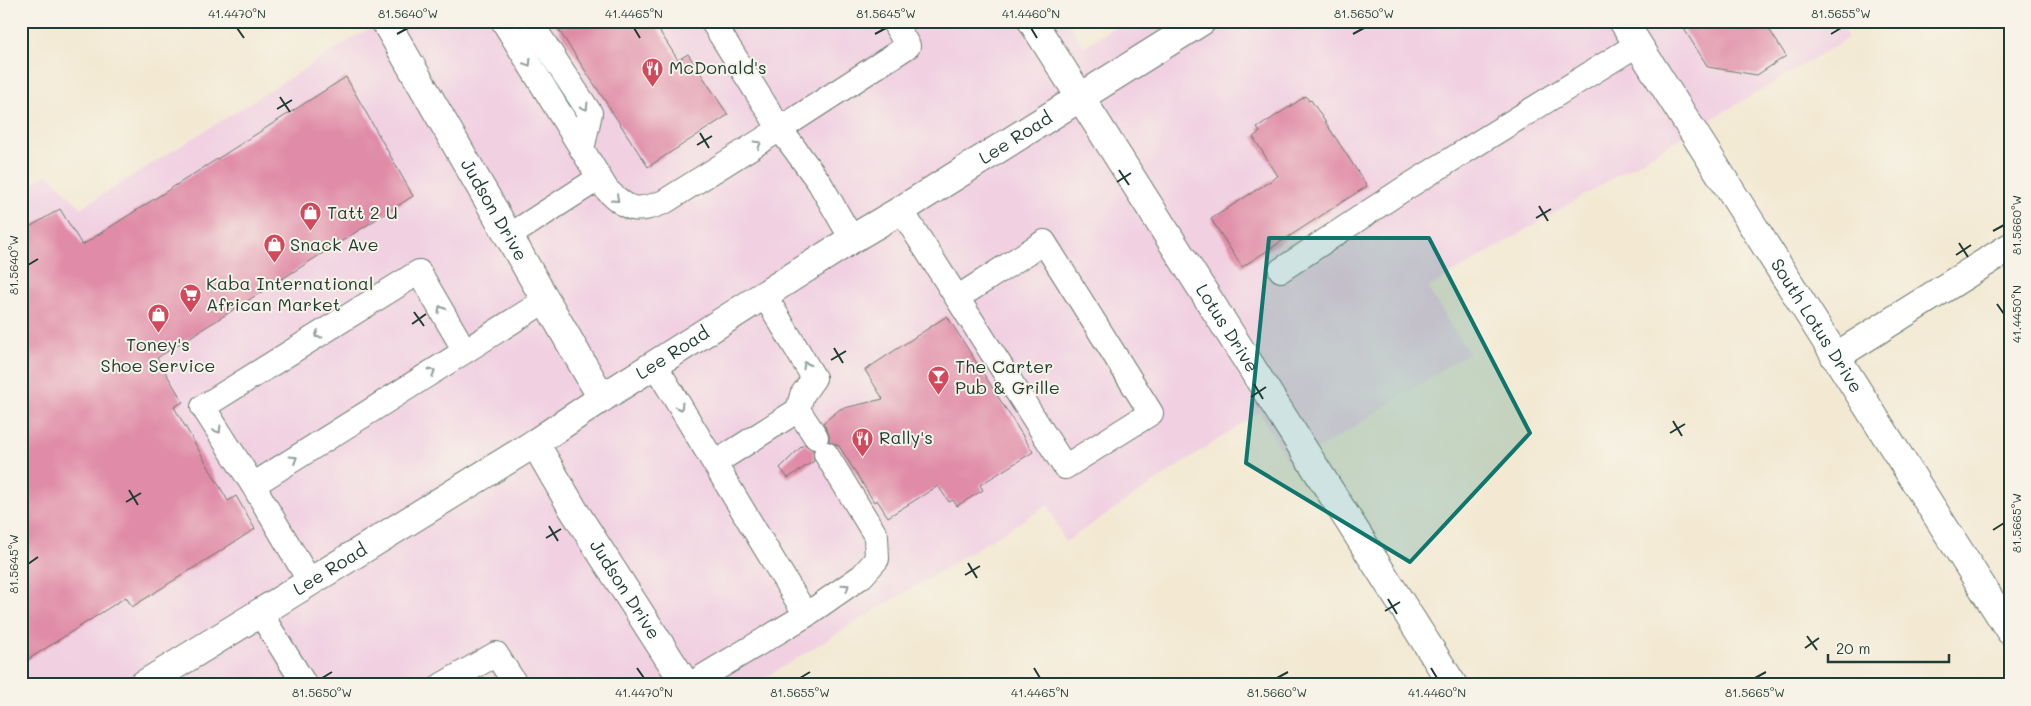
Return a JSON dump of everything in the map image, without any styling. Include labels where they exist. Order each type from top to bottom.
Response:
[{"type":"street","name":"Judson Drive","points":[[385,21],[602,398]]},
{"type":"street","name":"Lotus Drive","points":[[1032,21],[1453,685]]},
{"type":"street","name":"Lee Road","points":[[143,685],[535,443],[602,398],[766,296],[852,239],[1202,21]]},
{"type":"street","name":"South Lotus Drive","points":[[1623,21],[2010,631]]},
{"type":"street","points":[[1835,357],[2010,247]]},
{"type":"street","name":"Judson Drive","points":[[535,443],[573,509],[688,685]]},
{"type":"lane","points":[[503,21],[607,190],[622,204],[644,210],[664,202],[908,46],[893,21]]},
{"type":"lane","points":[[532,21],[590,113],[582,150]]},
{"type":"lane","points":[[713,22],[780,129],[819,182],[852,239]]},
{"type":"lane","points":[[1281,270],[1407,187],[1638,44]]},
{"type":"lane","points":[[509,236],[599,178]]},
{"type":"lane","points":[[901,210],[957,298],[1065,466],[1151,414],[1044,242],[957,298]]},
{"type":"lane","points":[[310,582],[253,485],[203,407],[419,272],[465,351]]},
{"type":"lane","points":[[715,463],[798,410],[802,395],[814,378],[766,296]]},
{"type":"lane","points":[[253,485],[546,300]]},
{"type":"lane","points":[[655,365],[806,615]]},
{"type":"lane","points":[[688,685],[806,615],[862,576],[877,559],[876,536],[798,410]]},
{"type":"lane","points":[[260,613],[305,685]]},
{"type":"lane","points":[[442,685],[496,654],[516,685]]},
{"type":"highlighted area","points":[[1269,238],[1429,238],[1530,433],[1410,562],[1246,463]]},
{"type":"shaded area","points":[[381,21],[1068,21],[1083,47],[1124,21],[1840,21],[1848,38],[1428,288],[1468,353],[1291,467],[1259,412],[1065,542],[1048,505],[753,685],[21,685],[21,190],[48,174],[81,208]]},
{"type":"building","name":"McDonald's","points":[[553,21],[653,21],[678,60],[688,54],[728,115],[648,167]]},
{"type":"building","points":[[1679,21],[1764,21],[1786,56],[1757,75],[1708,67]]},
{"type":"building","points":[[346,77],[413,196],[157,358],[183,402],[174,407],[228,501],[236,496],[255,529],[132,607],[126,597],[21,664],[21,232],[60,209],[82,245]]},
{"type":"building","points":[[1306,96],[1309,101],[1311,100],[1367,186],[1242,267],[1211,219],[1278,176],[1253,137],[1260,132],[1257,128]]},
{"type":"building","name":"The Carter Pub & Grille","points":[[947,316],[1033,452],[980,485],[983,490],[957,506],[953,500],[949,502],[938,486],[888,517],[877,500],[874,502],[839,446],[829,441],[830,436],[823,423],[840,409],[883,399],[865,370]]},
{"type":"building","points":[[804,444],[813,450],[814,461],[788,478],[780,468]]},
{"type":"place","name":"McDonald's","points":[[653,87]]},
{"type":"place","name":"Tatt 2 U","points":[[311,232]]},
{"type":"place","name":"Snack Ave","points":[[274,264]]},
{"type":"place","name":"Kaba International African Market","points":[[190,313]]},
{"type":"place","name":"Toney's Shoe Service","points":[[158,334]]},
{"type":"place","name":"The Carter Pub & Grille","points":[[939,396]]},
{"type":"place","name":"Rally's","points":[[863,457]]}]
